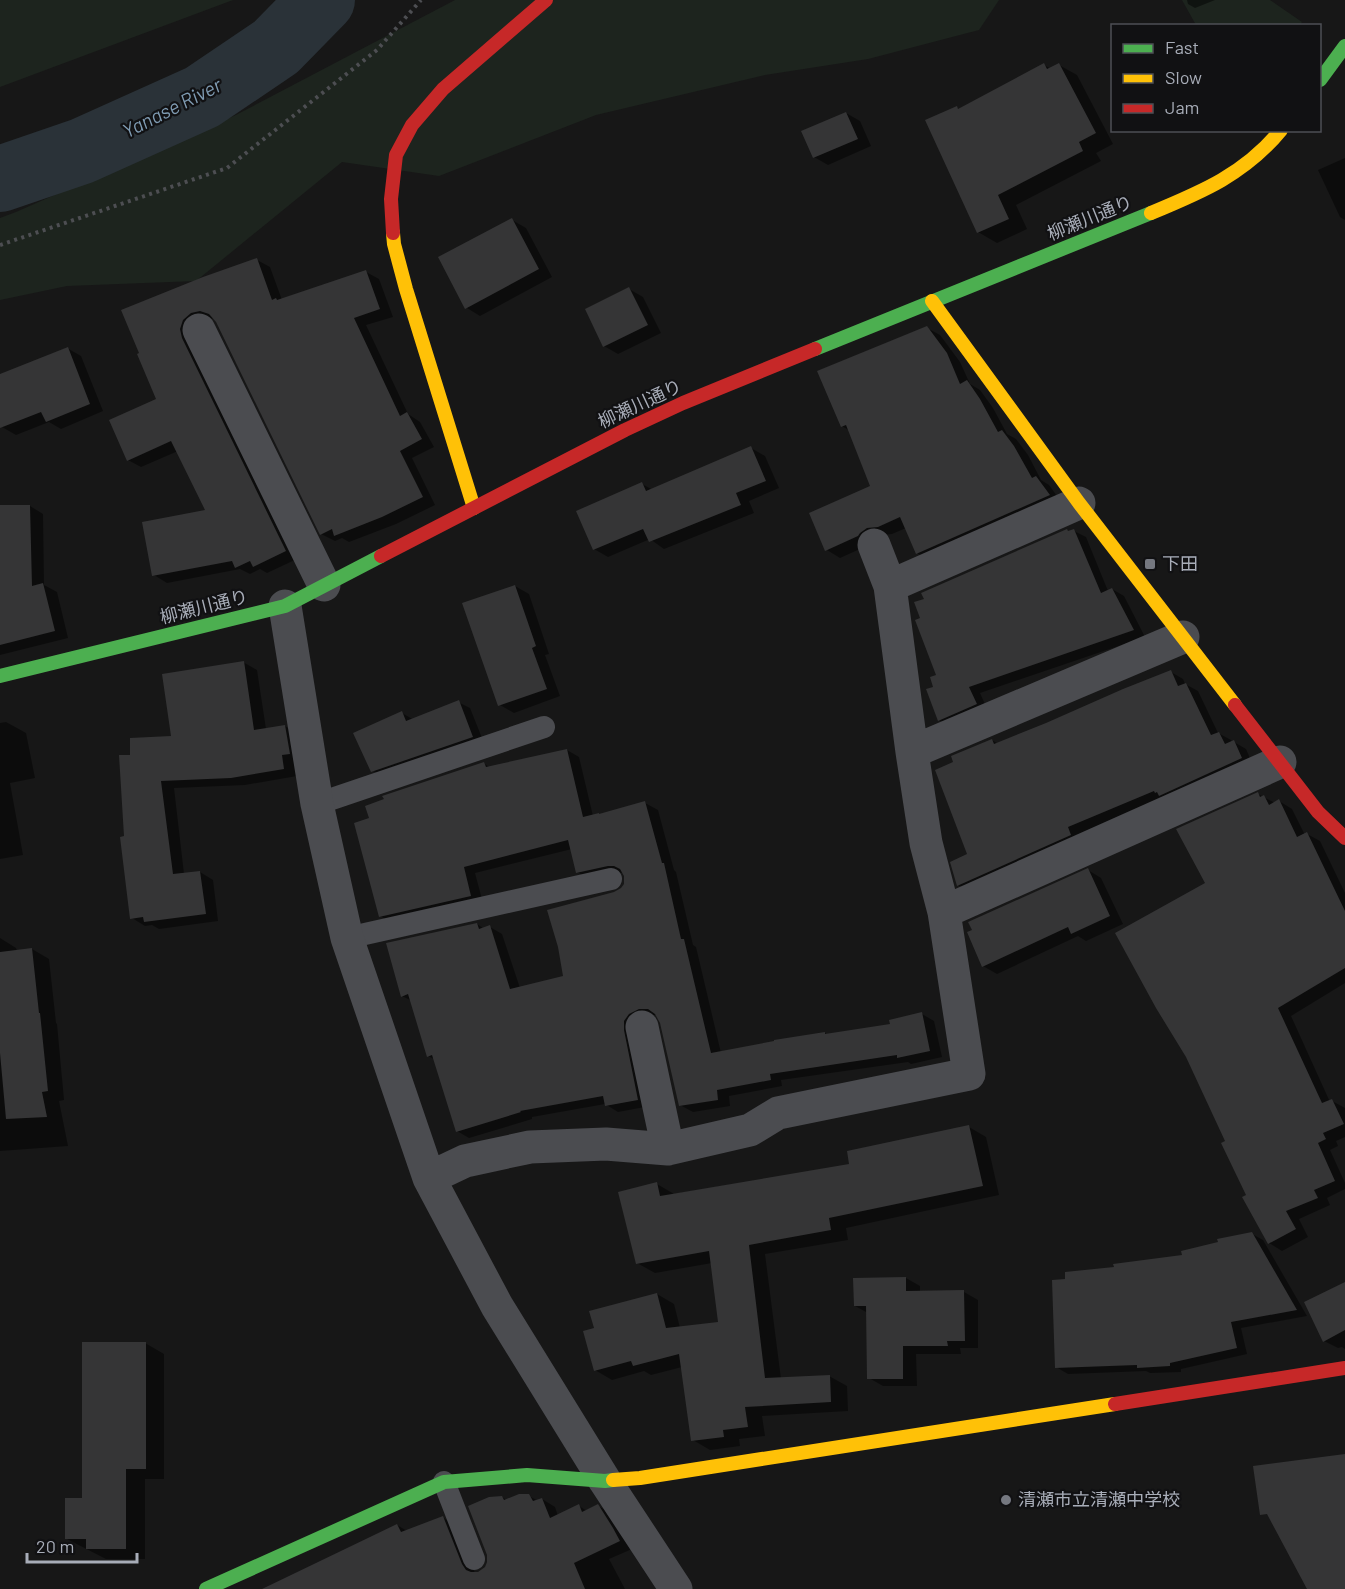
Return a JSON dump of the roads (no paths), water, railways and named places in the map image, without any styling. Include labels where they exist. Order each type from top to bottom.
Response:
[{"type":"street","points":[[474,508],[394,244],[391,199],[396,155],[412,125],[443,89],[546,0]]},
{"type":"street","points":[[1321,79],[1345,46]]},
{"type":"street","name":"柳瀬川通り","points":[[0,676],[285,606],[625,430],[683,403],[1192,196],[1245,167],[1280,132]]},
{"type":"street","points":[[932,301],[1079,503],[1318,812],[1345,838]]},
{"type":"street","points":[[199,330],[324,585]]},
{"type":"street","points":[[891,586],[1079,503]]},
{"type":"street","points":[[429,1178],[465,1161],[530,1147],[606,1144],[668,1149],[750,1130],[778,1113],[969,1074],[944,912],[926,843],[891,586],[874,545]]},
{"type":"street","points":[[285,606],[317,804],[347,938],[429,1178],[497,1306],[604,1481],[676,1589]]},
{"type":"street","points":[[912,752],[1183,637]]},
{"type":"street","points":[[944,912],[1280,762]]},
{"type":"street","points":[[642,1027],[668,1149]]},
{"type":"street","points":[[206,1589],[444,1482],[527,1475],[604,1481],[640,1478],[1345,1368]]},
{"type":"lane","points":[[317,804],[544,727]]},
{"type":"lane","points":[[347,938],[611,879]]},
{"type":"lane","points":[[444,1482],[474,1559]]},
{"type":"waterway","name":"Yanase River","points":[[0,179],[82,151],[202,97],[276,47],[322,0]]},
{"type":"place","name":"下田","points":[[1150,564]]},
{"type":"place","name":"清瀬市立清瀬中学校","points":[[1006,1500]]}]
